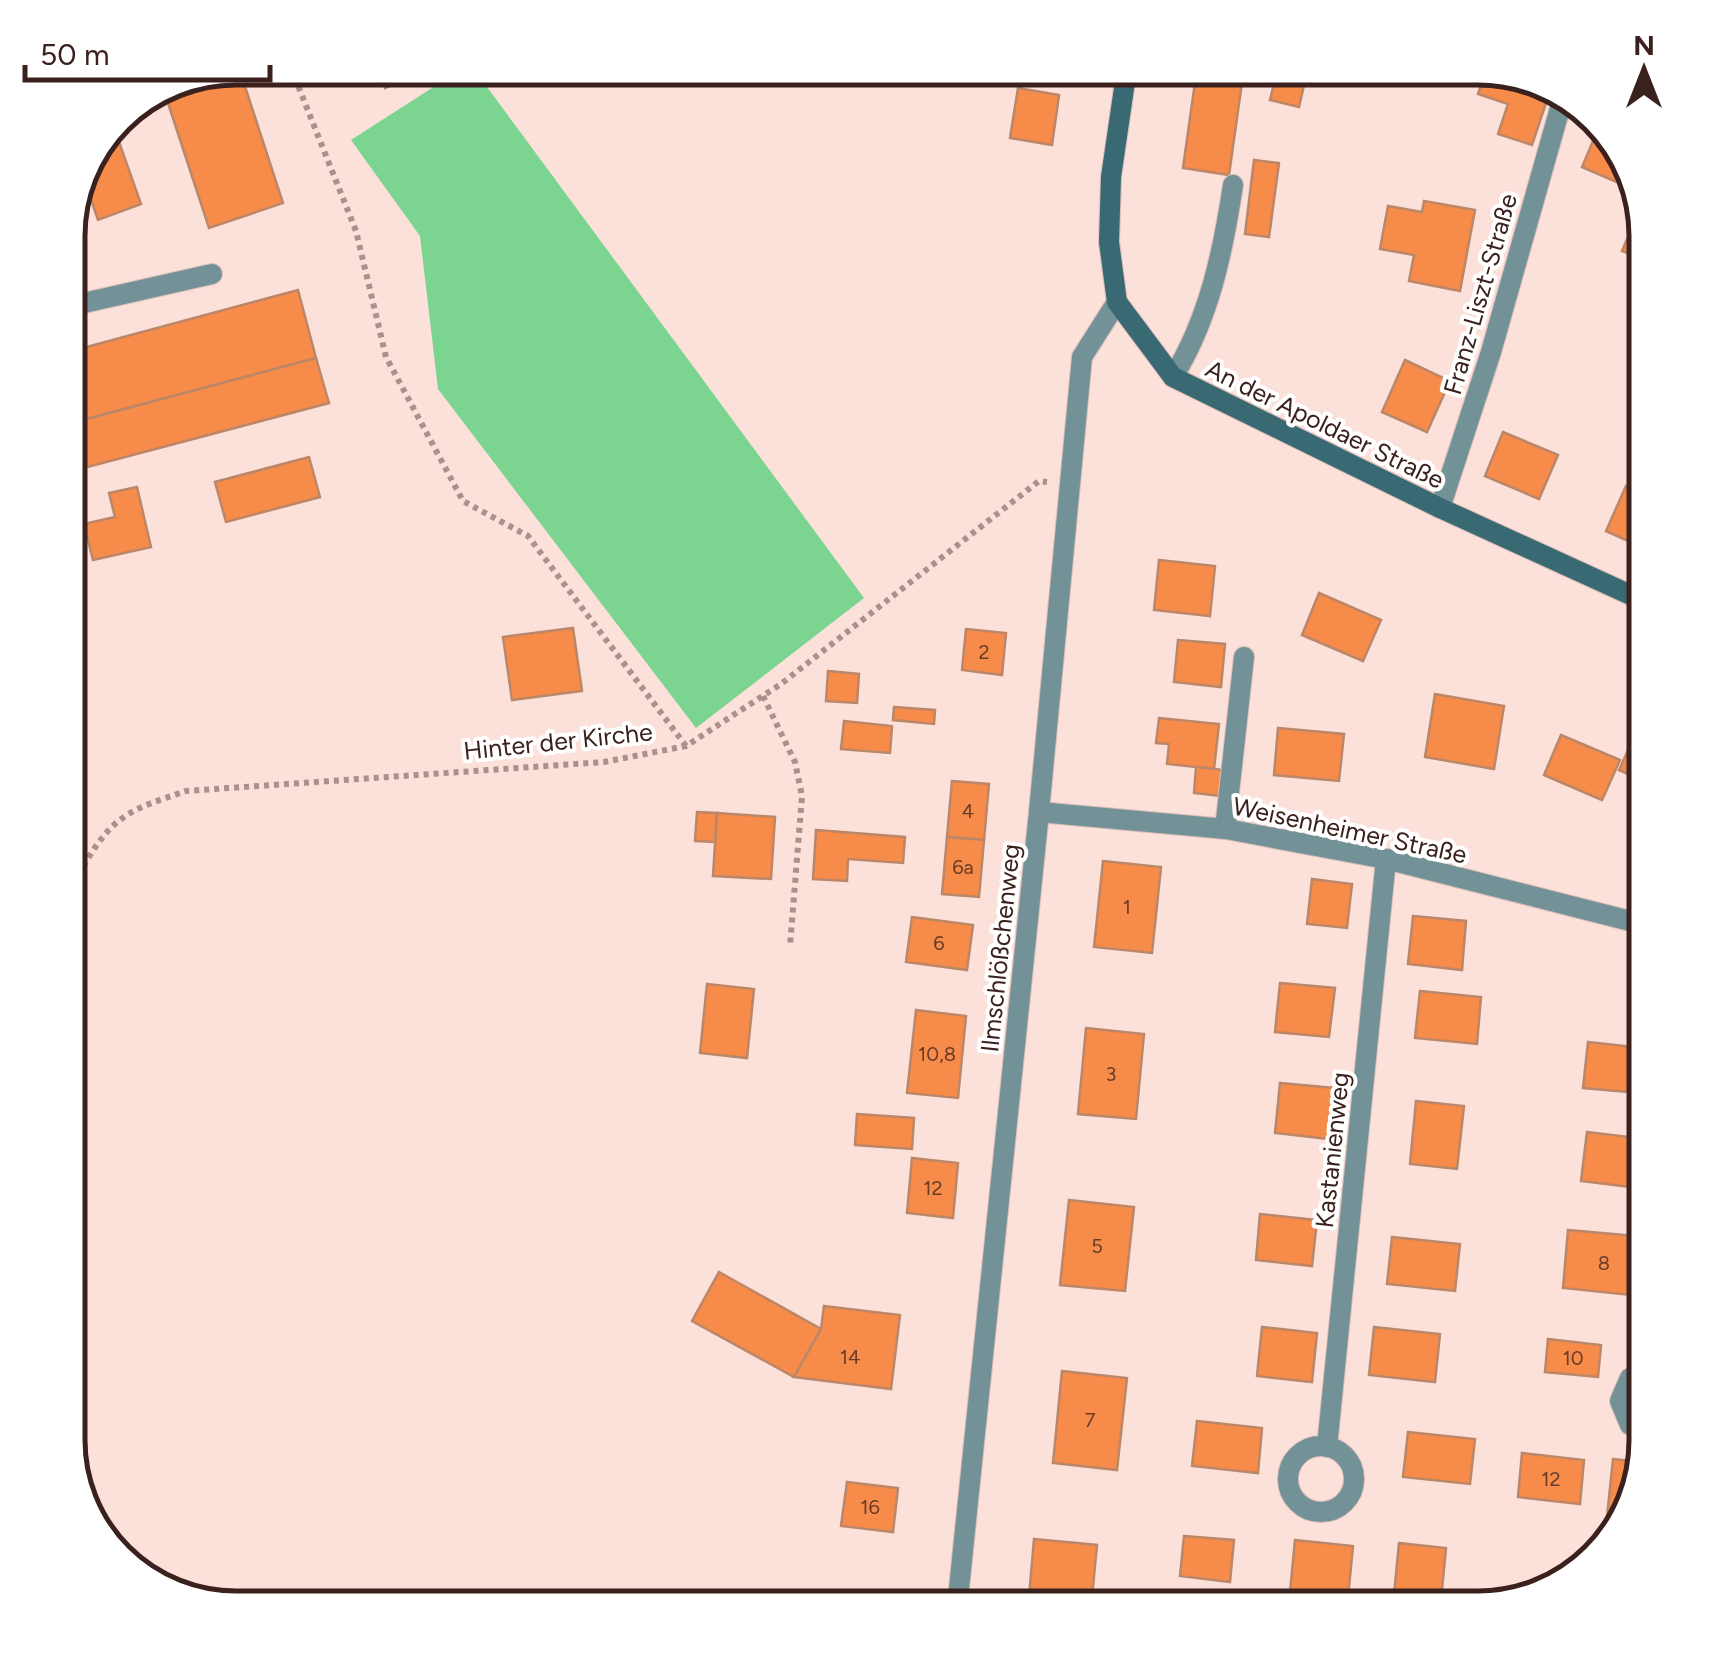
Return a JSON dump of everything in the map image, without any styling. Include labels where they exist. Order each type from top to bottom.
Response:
[{"type":"main road","name":"An der Apoldaer Straße","points":[[1124,85],[1110,177],[1110,242],[1117,302],[1172,377],[1440,508],[1629,594]]},
{"type":"street","name":"Franz-Liszt-Straße","points":[[1440,508],[1492,352],[1560,110]]},
{"type":"street","points":[[1172,377],[1194,343],[1226,232],[1233,185]]},
{"type":"street","points":[[85,303],[212,274]]},
{"type":"street","name":"Ilmschlößchenweg","points":[[959,1591],[1082,357],[1117,302]]},
{"type":"street","points":[[1225,829],[1244,656]]},
{"type":"street","name":"Weisenheimer Straße","points":[[1039,812],[1225,829],[1386,859],[1629,921]]},
{"type":"street","name":"Kastanienweg","points":[[1327,1447],[1386,859]]},
{"type":"street","points":[[1629,1380],[1620,1401],[1629,1422]]},
{"type":"path","points":[[298,85],[356,232],[386,357],[463,501],[528,536],[686,746]]},
{"type":"path","name":"Hinter der Kirche","points":[[85,865],[119,820],[186,791],[604,762],[686,746],[762,696],[1040,481],[1068,484]]},
{"type":"path","points":[[762,696],[795,762],[802,796],[790,946]]},
{"type":"green space","points":[[437,85],[486,85],[864,598],[696,728],[438,389],[420,236],[351,140]]},
{"type":"building","points":[[245,85],[283,203],[209,228],[168,102],[206,88]]},
{"type":"building","points":[[1195,85],[1242,85],[1229,175],[1183,168]]},
{"type":"building","points":[[1274,85],[1304,85],[1299,107],[1270,100]]},
{"type":"building","points":[[1481,85],[1488,85],[1517,90],[1546,102],[1532,145],[1498,134],[1508,104],[1478,94]]},
{"type":"building","points":[[1018,88],[1059,95],[1052,145],[1010,138]]},
{"type":"building","points":[[1594,139],[1619,183],[1582,167]]},
{"type":"building","points":[[119,141],[141,204],[98,220],[90,198],[96,178]]},
{"type":"building","points":[[1254,160],[1279,163],[1269,237],[1245,234]]},
{"type":"building","points":[[1424,201],[1475,210],[1460,291],[1409,281],[1414,255],[1380,249],[1388,206],[1422,212]]},
{"type":"building","points":[[1629,235],[1629,254],[1622,251]]},
{"type":"building","points":[[298,290],[316,358],[85,419],[85,347]]},
{"type":"building","points":[[316,358],[329,403],[85,468],[85,419]]},
{"type":"building","points":[[1405,360],[1450,381],[1427,432],[1382,412]]},
{"type":"building","points":[[1503,432],[1558,455],[1539,499],[1485,476]]},
{"type":"building","points":[[309,457],[320,497],[226,522],[215,482]]},
{"type":"building","points":[[1626,486],[1629,487],[1629,541],[1606,531]]},
{"type":"building","points":[[137,487],[151,547],[93,560],[85,524],[115,517],[109,493]]},
{"type":"building","points":[[1159,560],[1215,566],[1210,616],[1154,610]]},
{"type":"building","points":[[1319,593],[1381,620],[1363,661],[1302,635]]},
{"type":"building","points":[[573,628],[582,691],[512,700],[503,637]]},
{"type":"building","points":[[966,629],[1006,633],[1002,675],[962,670]]},
{"type":"building","points":[[1178,640],[1225,644],[1221,687],[1174,682]]},
{"type":"building","points":[[828,671],[859,674],[857,703],[826,701]]},
{"type":"building","points":[[1435,694],[1504,706],[1494,769],[1425,757]]},
{"type":"building","points":[[894,707],[935,710],[934,724],[893,720]]},
{"type":"building","points":[[1159,718],[1219,724],[1214,769],[1167,764],[1169,744],[1156,743]]},
{"type":"building","points":[[844,721],[892,726],[890,753],[841,749]]},
{"type":"building","points":[[1278,728],[1344,734],[1339,781],[1274,775]]},
{"type":"building","points":[[1561,735],[1620,760],[1602,800],[1544,775]]},
{"type":"building","points":[[1629,748],[1629,774],[1619,770]]},
{"type":"building","points":[[1196,767],[1224,770],[1221,796],[1194,793]]},
{"type":"building","points":[[952,781],[989,784],[984,840],[947,837]]},
{"type":"building","points":[[697,812],[717,813],[715,842],[695,841]]},
{"type":"building","points":[[717,813],[775,817],[771,879],[713,876]]},
{"type":"building","points":[[816,830],[905,837],[903,863],[848,859],[847,881],[813,879]]},
{"type":"building","points":[[947,837],[984,840],[979,897],[942,894]]},
{"type":"building","points":[[1103,861],[1161,867],[1152,953],[1094,947]]},
{"type":"building","points":[[1312,879],[1352,884],[1347,928],[1307,924]]},
{"type":"building","points":[[1413,916],[1466,921],[1462,970],[1408,964]]},
{"type":"building","points":[[912,917],[973,925],[967,970],[906,962]]},
{"type":"building","points":[[1280,983],[1335,988],[1329,1037],[1275,1032]]},
{"type":"building","points":[[707,984],[754,989],[747,1058],[700,1053]]},
{"type":"building","points":[[1420,991],[1481,997],[1477,1044],[1415,1038]]},
{"type":"building","points":[[916,1010],[966,1016],[958,1098],[907,1093]]},
{"type":"building","points":[[1086,1028],[1144,1034],[1136,1119],[1078,1114]]},
{"type":"building","points":[[1588,1042],[1629,1046],[1629,1092],[1583,1088]]},
{"type":"building","points":[[1280,1083],[1334,1088],[1329,1139],[1275,1133]]},
{"type":"building","points":[[1416,1101],[1464,1106],[1457,1169],[1410,1164]]},
{"type":"building","points":[[857,1114],[914,1118],[912,1149],[855,1145]]},
{"type":"building","points":[[1587,1132],[1629,1137],[1629,1187],[1581,1181]]},
{"type":"building","points":[[912,1158],[958,1163],[953,1218],[907,1213]]},
{"type":"building","points":[[1069,1200],[1134,1207],[1125,1291],[1060,1285]]},
{"type":"building","points":[[1260,1214],[1317,1220],[1312,1266],[1256,1260]]},
{"type":"building","points":[[1568,1230],[1629,1235],[1629,1295],[1563,1288]]},
{"type":"building","points":[[1392,1237],[1460,1244],[1455,1291],[1387,1284]]},
{"type":"building","points":[[719,1272],[821,1329],[794,1377],[692,1321]]},
{"type":"building","points":[[824,1306],[900,1315],[891,1389],[794,1377],[821,1329]]},
{"type":"building","points":[[1262,1327],[1317,1333],[1312,1382],[1257,1376]]},
{"type":"building","points":[[1374,1327],[1440,1334],[1435,1382],[1369,1375]]},
{"type":"building","points":[[1548,1339],[1601,1345],[1598,1377],[1545,1372]]},
{"type":"building","points":[[1062,1371],[1127,1378],[1117,1470],[1053,1463]]},
{"type":"building","points":[[1197,1421],[1262,1428],[1258,1473],[1192,1466]]},
{"type":"building","points":[[1408,1432],[1475,1439],[1470,1484],[1403,1477]]},
{"type":"building","points":[[1522,1453],[1584,1460],[1580,1504],[1518,1497]]},
{"type":"building","points":[[1613,1459],[1627,1460],[1618,1498],[1607,1517]]},
{"type":"building","points":[[847,1482],[898,1488],[893,1532],[841,1526]]},
{"type":"building","points":[[1184,1536],[1234,1540],[1230,1582],[1180,1576]]},
{"type":"building","points":[[1034,1539],[1097,1545],[1093,1591],[1029,1591]]},
{"type":"building","points":[[1295,1540],[1353,1546],[1349,1591],[1290,1591]]},
{"type":"building","points":[[1399,1543],[1446,1548],[1442,1591],[1394,1591]]}]
